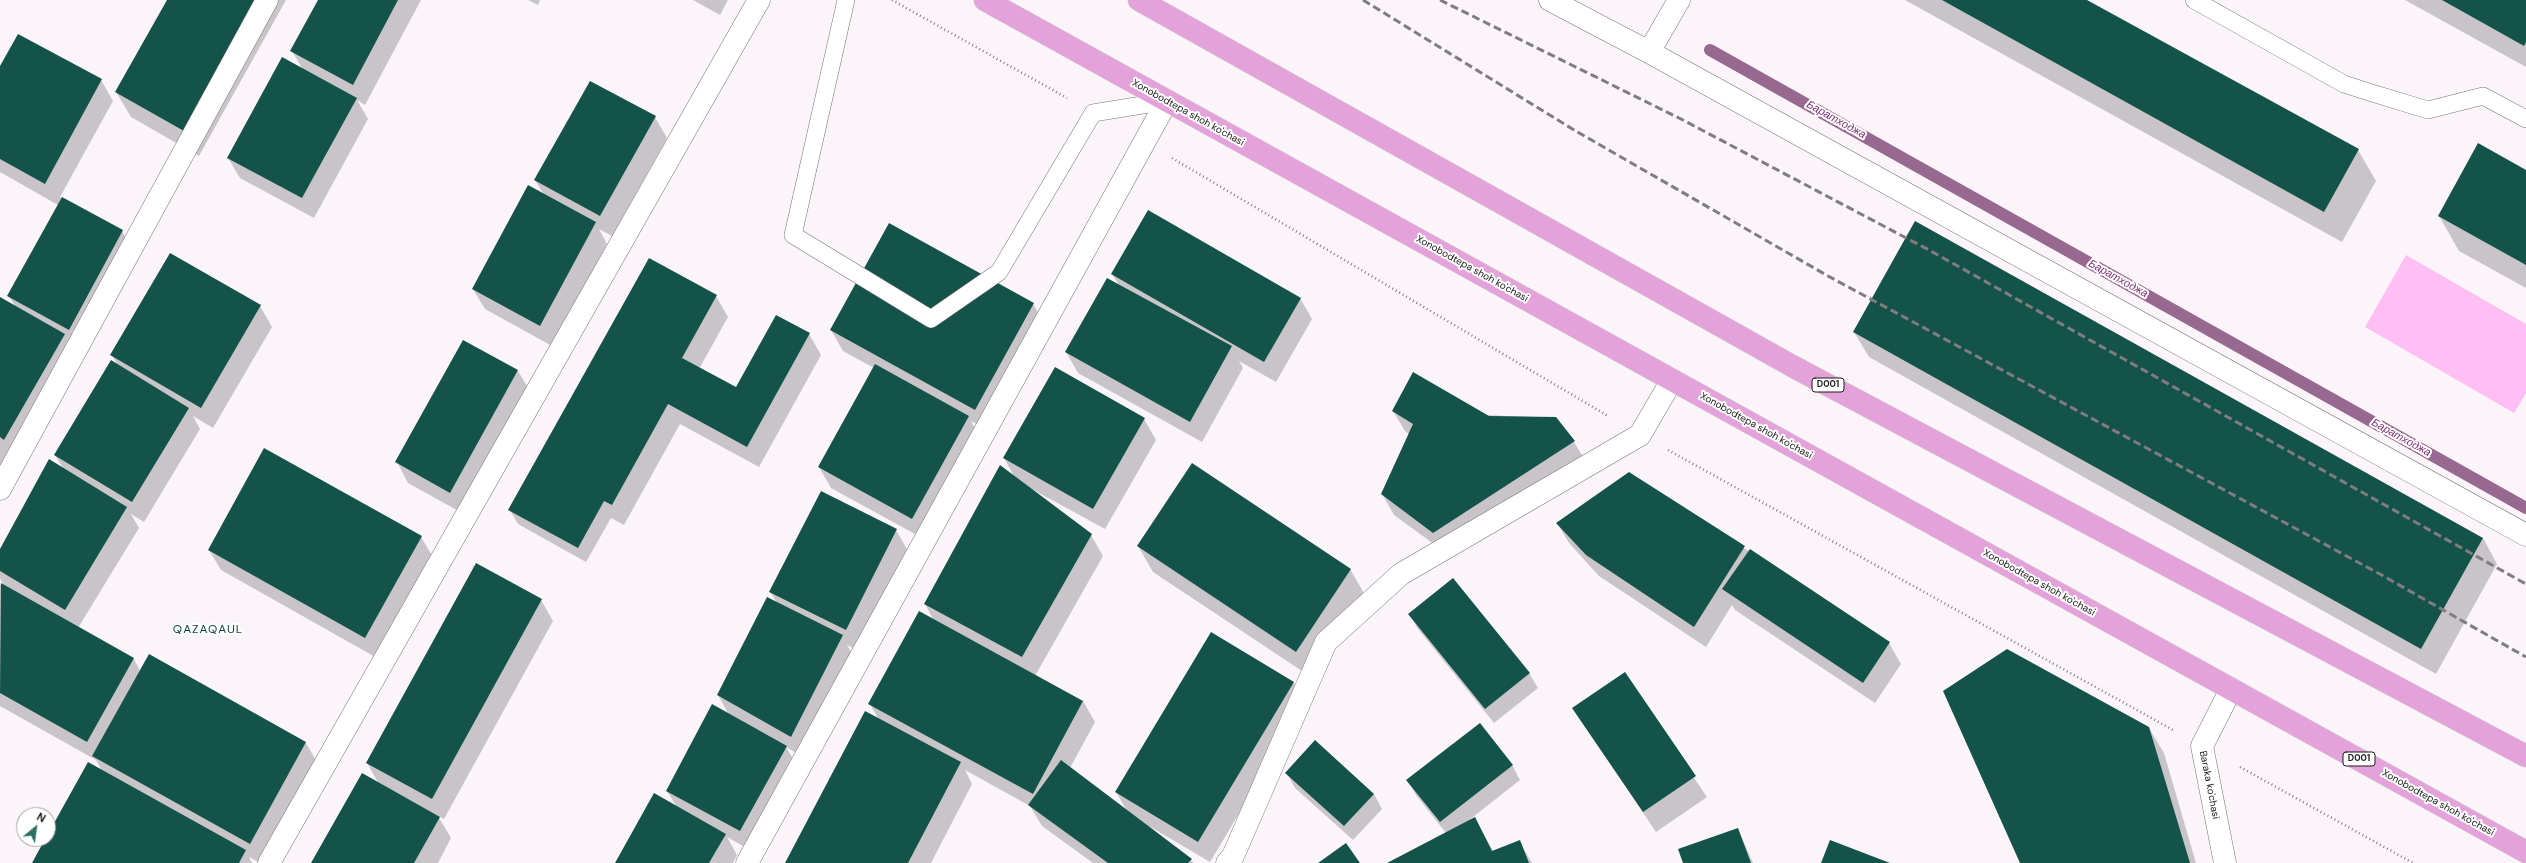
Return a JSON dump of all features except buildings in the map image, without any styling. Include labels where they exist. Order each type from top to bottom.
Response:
[{"type":"highway","name":"Xonobodtepa shoh ko'chasi","points":[[985,0],[2526,852]]},
{"type":"highway","name":"D001","points":[[1139,0],[1794,366],[2526,756]]},
{"type":"street","points":[[0,489],[267,0]]},
{"type":"street","points":[[269,863],[759,0]]},
{"type":"street","points":[[1550,0],[1649,52],[2526,535]]},
{"type":"street","points":[[1649,52],[1678,0]]},
{"type":"street","points":[[747,863],[1167,101]]},
{"type":"street","points":[[1227,863],[1234,856],[1326,642],[1401,574],[1640,435],[1672,380]]},
{"type":"street","name":"Baraka ko'chasi","points":[[2225,863],[2202,746],[2232,689]]},
{"type":"lane","points":[[846,0],[793,235],[931,319],[999,272],[1093,113],[1167,101]]},
{"type":"lane","points":[[2194,0],[2344,84],[2428,110],[2483,96],[2526,119]]},
{"type":"shaded area","points":[[2406,255],[2526,324],[2526,393],[2514,413],[2365,327]]},
{"type":"waterway","name":"Баратходжа","points":[[1710,50],[2526,508]]},
{"type":"railway","points":[[1363,0],[1574,130],[1828,276],[2378,573],[2526,657]]},
{"type":"railway","points":[[1440,0],[1681,119],[1929,250],[2526,584]]},
{"type":"district","name":"QAZAQAUL","points":[[208,630]]}]
